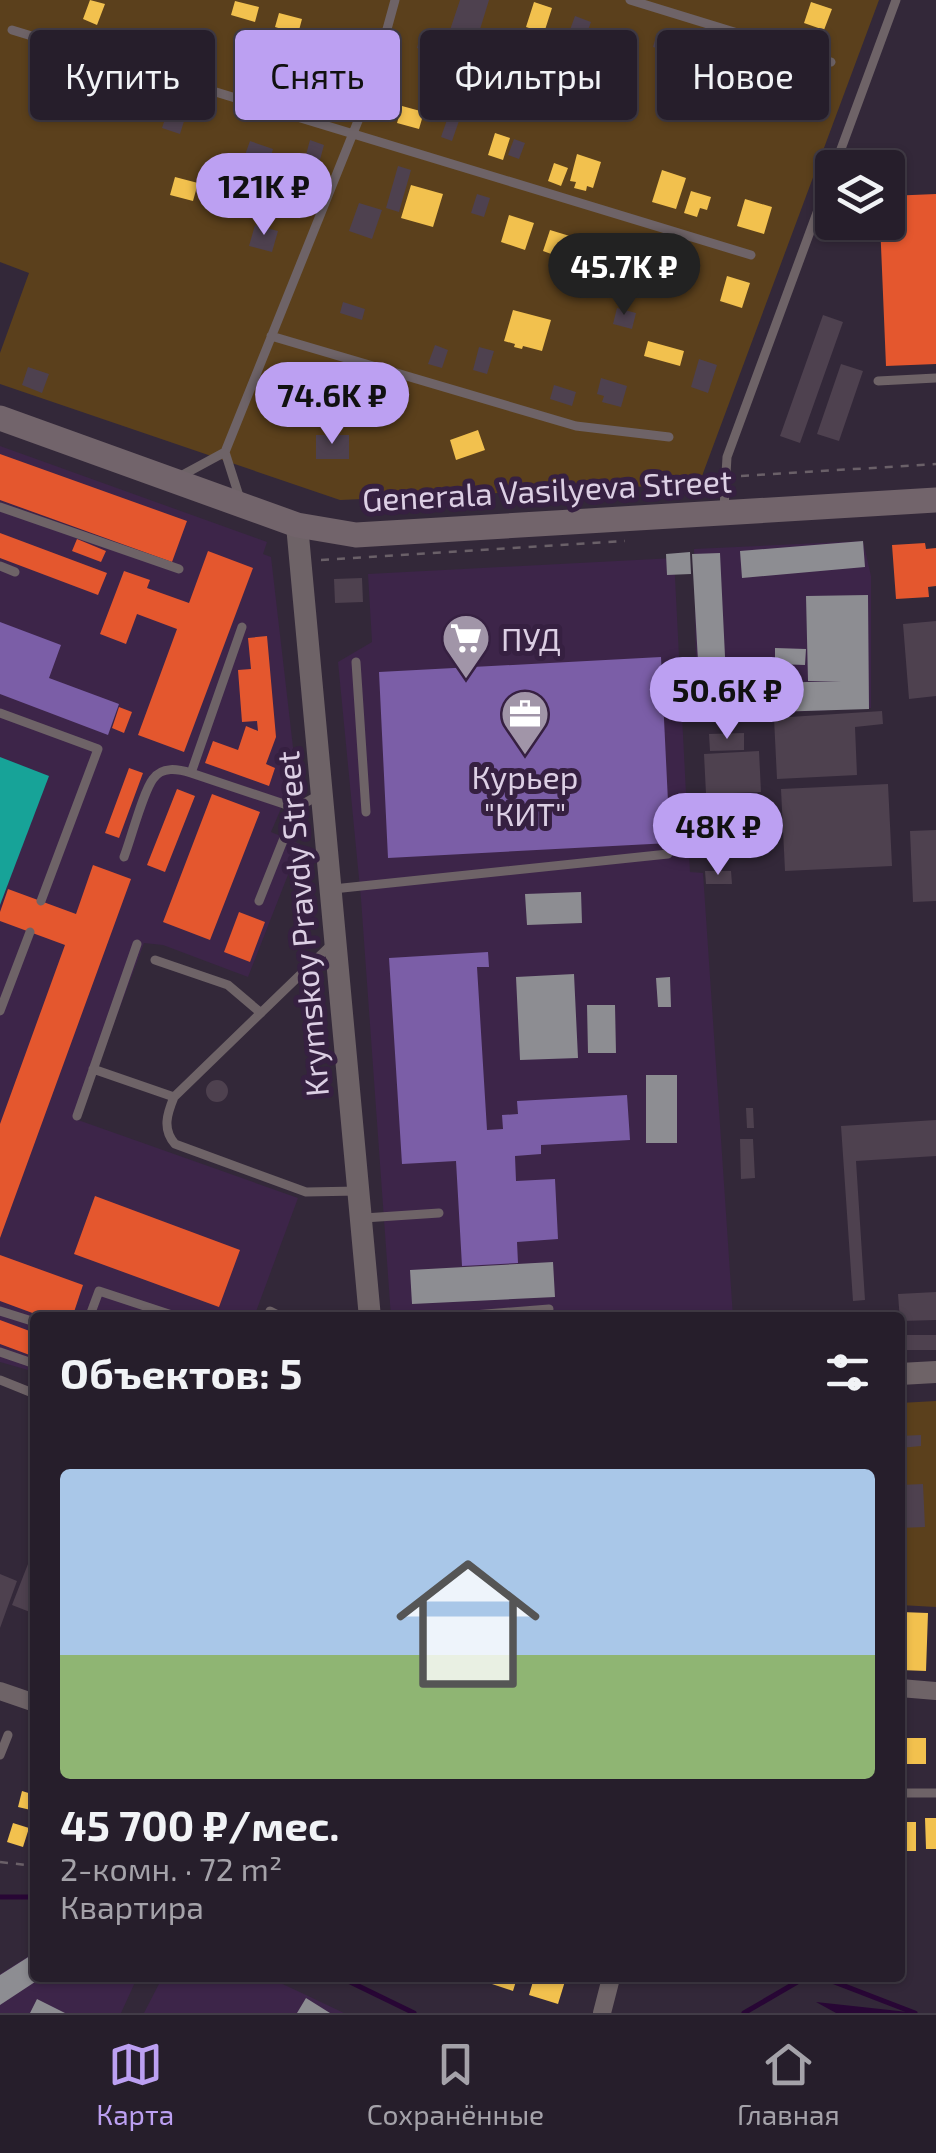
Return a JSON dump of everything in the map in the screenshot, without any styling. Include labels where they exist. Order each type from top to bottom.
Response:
[{"type":"main road","name":"Generala Vasilyeva Street","points":[[0,418],[297,525],[356,535],[936,500]]},
{"type":"street","name":"Krymskoy Pravdy Street","points":[[297,525],[369,1312]]},
{"type":"street","points":[[905,1374],[936,1372]]},
{"type":"street","points":[[905,1688],[936,1691]]},
{"type":"street","points":[[0,1691],[30,1702]]},
{"type":"street","points":[[602,2013],[610,1982]]},
{"type":"lane","points":[[173,480],[224,452],[370,91],[395,0]]},
{"type":"lane","points":[[630,0],[831,62]]},
{"type":"lane","points":[[840,150],[896,0]]},
{"type":"lane","points":[[12,30],[752,255]]},
{"type":"lane","points":[[724,511],[727,457],[815,219]]},
{"type":"lane","points":[[271,336],[576,426],[669,437]]},
{"type":"lane","points":[[878,380],[936,378]]},
{"type":"lane","points":[[224,452],[241,502]]},
{"type":"lane","points":[[0,507],[179,570]]},
{"type":"lane","points":[[0,566],[16,572]]},
{"type":"lane","points":[[191,773],[242,627]]},
{"type":"lane","points":[[356,662],[366,812]]},
{"type":"lane","points":[[0,713],[98,749],[41,901]]},
{"type":"lane","points":[[124,857],[153,779],[164,771],[177,769],[296,808]]},
{"type":"lane","points":[[259,901],[296,808],[322,793]]},
{"type":"lane","points":[[330,889],[668,854]]},
{"type":"lane","points":[[0,1011],[30,932]]},
{"type":"lane","points":[[335,941],[174,1097],[166,1127],[175,1144],[306,1192],[359,1190]]},
{"type":"lane","points":[[76,1116],[137,944]]},
{"type":"lane","points":[[155,960],[228,985],[261,1013]]},
{"type":"lane","points":[[93,1068],[174,1097]]},
{"type":"lane","points":[[361,1218],[439,1214]]},
{"type":"lane","points":[[91,1312],[99,1291],[164,1312]]},
{"type":"lane","points":[[511,1312],[549,1309]]},
{"type":"lane","points":[[0,1311],[30,1320]]},
{"type":"lane","points":[[0,1352],[30,1362]]},
{"type":"lane","points":[[0,1380],[30,1392]]},
{"type":"lane","points":[[0,1755],[8,1734]]},
{"type":"lane","points":[[905,1793],[936,1793]]},
{"type":"path","points":[[734,476],[936,464]]},
{"type":"path","points":[[300,558],[327,560],[625,542]]},
{"type":"path","points":[[0,1862],[30,1865]]},
{"type":"shaded area","points":[[0,0],[879,0],[823,150],[815,150],[815,172],[699,484],[340,500],[0,384],[0,353],[29,273],[0,262]]},
{"type":"shaded area","points":[[0,446],[267,542],[263,554],[271,557],[296,773],[271,832],[300,844],[248,977],[163,945],[144,943],[78,1120],[298,1198],[256,1312],[30,1312],[30,1371],[0,1362]]},
{"type":"shaded area","points":[[863,541],[871,576],[871,708],[770,713],[696,669],[694,549]]},
{"type":"shaded area","points":[[674,558],[690,872],[703,873],[733,1312],[391,1312],[361,899],[338,662],[372,642],[368,574]]},
{"type":"shaded area","points":[[936,1401],[936,1607],[905,1605],[905,1403]]},
{"type":"shaded area","points":[[30,1955],[30,1982],[135,1982],[121,2013],[0,2013],[0,1974]]},
{"type":"shaded area","points":[[160,1982],[278,1982],[344,2013],[144,2013]]},
{"type":"shaded area","points":[[816,2002],[917,2013],[836,2013]]},
{"type":"building: Жильё","points":[[90,0],[105,4],[97,25],[83,19]]},
{"type":"building: Жильё","points":[[235,1],[259,7],[255,22],[231,15]]},
{"type":"building: Жильё","points":[[534,2],[552,8],[545,30],[526,27]]},
{"type":"building: Жильё","points":[[811,2],[832,9],[824,30],[804,23]]},
{"type":"building: Жильё","points":[[279,13],[302,19],[299,30],[275,27]]},
{"type":"building: Жильё","points":[[402,106],[420,111],[419,129],[397,123]]},
{"type":"building: Жильё","points":[[495,133],[510,138],[503,160],[488,155]]},
{"type":"building: Жильё","points":[[577,154],[601,162],[593,188],[587,186],[586,191],[574,188],[576,182],[570,181]]},
{"type":"building: Жильё","points":[[554,163],[568,168],[561,186],[548,181]]},
{"type":"building: Жильё","points":[[662,170],[686,178],[676,209],[652,202]]},
{"type":"building: Жильё","points":[[175,177],[198,183],[193,201],[170,195]]},
{"type":"building: Жильё","points":[[411,185],[443,194],[433,227],[401,218]]},
{"type":"building: Жильё","points":[[691,191],[711,197],[707,210],[700,208],[697,217],[684,213]]},
{"type":"building: Жильё","points":[[745,199],[772,207],[764,234],[737,226]]},
{"type":"building: Жильё","points":[[509,215],[534,223],[525,250],[501,242]]},
{"type":"building: Жильё","points":[[550,230],[573,237],[565,259],[543,251]]},
{"type":"building: Жильё","points":[[679,259],[690,261],[688,269],[697,271],[694,284],[666,278],[669,264],[677,266]]},
{"type":"building: Жильё","points":[[727,276],[750,283],[742,308],[720,301]]},
{"type":"building: Жильё","points":[[513,310],[551,320],[542,351],[514,347],[515,344],[504,341]]},
{"type":"building: Жильё","points":[[648,341],[684,351],[680,366],[644,356]]},
{"type":"building: Жильё","points":[[478,430],[485,450],[456,460],[450,440]]},
{"type":"building: Жильё","points":[[905,1612],[928,1613],[926,1671],[905,1670]]},
{"type":"building: Жильё","points":[[905,1738],[926,1738],[926,1764],[905,1764]]},
{"type":"building: Жильё","points":[[22,1791],[30,1793],[30,1810],[18,1807]]},
{"type":"building: Жильё","points":[[925,1818],[936,1818],[936,1849],[926,1849]]},
{"type":"building: Жильё","points":[[905,1822],[916,1822],[916,1851],[905,1851]]},
{"type":"building: Жильё","points":[[13,1823],[29,1828],[23,1847],[7,1842]]},
{"type":"building: Жильё","points":[[486,1982],[516,1982],[513,1991]]},
{"type":"building: Жильё","points":[[533,1982],[565,1982],[558,2004],[529,1995]]},
{"type":"building: Торговля","points":[[936,194],[936,364],[886,366],[881,240],[905,240],[905,195]]},
{"type":"building: Торговля","points":[[0,454],[187,521],[172,562],[0,500]]},
{"type":"building: Торговля","points":[[0,533],[107,573],[98,595],[0,558]]},
{"type":"building: Торговля","points":[[77,539],[106,551],[101,562],[72,551]]},
{"type":"building: Торговля","points":[[925,543],[926,549],[936,548],[936,586],[928,587],[929,597],[896,599],[892,545]]},
{"type":"building: Торговля","points":[[208,551],[253,568],[184,752],[138,735],[177,629],[137,614],[126,644],[100,634],[124,571],[150,580],[147,588],[189,603]]},
{"type":"building: Торговля","points":[[267,636],[276,737],[266,764],[275,768],[269,786],[205,763],[213,741],[238,750],[246,726],[258,731],[257,721],[242,722],[238,670],[251,669],[248,638]]},
{"type":"building: Торговля","points":[[119,707],[132,712],[124,733],[112,728]]},
{"type":"building: Торговля","points":[[129,768],[143,773],[119,838],[105,833]]},
{"type":"building: Торговля","points":[[177,789],[195,796],[165,872],[147,865]]},
{"type":"building: Торговля","points":[[212,794],[260,812],[210,940],[163,922]]},
{"type":"building: Торговля","points":[[93,865],[131,879],[0,1238],[0,1124],[65,945],[0,921],[0,912],[8,889],[76,914]]},
{"type":"building: Торговля","points":[[239,912],[265,922],[250,962],[224,952]]},
{"type":"building: Торговля","points":[[95,1196],[240,1250],[219,1307],[74,1254]]},
{"type":"building: Торговля","points":[[0,1255],[83,1285],[74,1312],[30,1312],[0,1301]]},
{"type":"building: Торговля","points":[[0,1320],[30,1331],[30,1355],[0,1344]]},
{"type":"building: Офисы","points":[[0,622],[61,645],[49,678],[119,704],[108,735],[0,694]]},
{"type":"building: Офисы","name":"Курьер \"КИТ\"","points":[[661,657],[670,843],[388,858],[379,672]]},
{"type":"building: Офисы","points":[[488,952],[489,967],[477,967],[487,1130],[503,1129],[502,1115],[518,1114],[517,1101],[627,1095],[630,1140],[541,1145],[541,1154],[515,1156],[516,1181],[555,1179],[558,1239],[517,1242],[518,1263],[462,1266],[456,1161],[402,1164],[389,958]]},
{"type":"building: Учреждения","points":[[0,757],[49,776],[0,905]]},
{"type":"building: Промзона","points":[[863,541],[865,567],[742,578],[740,551]]},
{"type":"building: Промзона","points":[[690,552],[691,574],[667,575],[666,554]]},
{"type":"building: Промзона","points":[[720,553],[726,677],[699,679],[692,554]]},
{"type":"building: Промзона","points":[[868,595],[869,709],[773,712],[773,683],[841,681],[808,681],[806,596]]},
{"type":"building: Промзона","points":[[775,648],[806,649],[805,665],[775,664]]},
{"type":"building: Промзона","points":[[581,892],[582,923],[527,925],[525,894]]},
{"type":"building: Промзона","points":[[574,974],[578,1058],[520,1060],[516,977]]},
{"type":"building: Промзона","points":[[670,977],[671,1007],[658,1007],[656,978]]},
{"type":"building: Промзона","points":[[587,1005],[615,1005],[616,1053],[588,1053]]},
{"type":"building: Промзона","points":[[646,1075],[677,1075],[677,1143],[646,1143]]},
{"type":"building: Промзона","points":[[553,1262],[555,1297],[412,1304],[410,1270]]},
{"type":"building: Промзона","points":[[30,1956],[30,1982],[35,1982],[0,2005],[0,1975]]},
{"type":"building: Промзона","points":[[306,1998],[330,2013],[297,2013]]},
{"type":"building: Промзона","points":[[37,1999],[65,2013],[30,2013]]},
{"type":"building: Прочее","points":[[460,0],[489,0],[480,30],[450,30]]},
{"type":"building: Прочее","points":[[575,16],[591,22],[588,30],[570,30]]},
{"type":"building: Прочее","points":[[165,120],[184,120],[180,134],[162,128]]},
{"type":"building: Прочее","points":[[447,120],[459,120],[452,141],[441,137]]},
{"type":"building: Прочее","points":[[514,139],[525,143],[519,159],[508,155]]},
{"type":"building: Прочее","points":[[310,140],[324,145],[318,167],[304,162]]},
{"type":"building: Прочее","points":[[250,141],[273,149],[269,163],[245,155]]},
{"type":"building: Прочее","points":[[398,166],[411,170],[399,212],[386,208]]},
{"type":"building: Прочее","points":[[477,194],[490,198],[484,217],[471,213]]},
{"type":"building: Прочее","points":[[359,203],[382,210],[372,239],[349,231]]},
{"type":"building: Прочее","points":[[255,225],[278,231],[272,252],[249,246]]},
{"type":"building: Прочее","points":[[343,302],[365,309],[362,320],[340,313]]},
{"type":"building: Прочее","points":[[617,308],[636,313],[632,329],[613,324]]},
{"type":"building: Прочее","points":[[823,315],[843,322],[800,443],[780,436]]},
{"type":"building: Прочее","points":[[435,345],[448,350],[442,368],[428,364]]},
{"type":"building: Прочее","points":[[479,347],[494,351],[487,374],[473,370]]},
{"type":"building: Прочее","points":[[699,359],[717,365],[708,393],[691,387]]},
{"type":"building: Прочее","points":[[841,364],[863,371],[839,441],[817,434]]},
{"type":"building: Прочее","points":[[28,367],[49,374],[42,393],[22,385]]},
{"type":"building: Прочее","points":[[601,378],[627,386],[621,407],[602,402],[604,396],[597,394]]},
{"type":"building: Прочее","points":[[554,385],[576,392],[572,406],[550,399]]},
{"type":"building: Прочее","points":[[316,435],[349,435],[349,459],[316,459]]},
{"type":"building: Прочее","points":[[362,578],[363,602],[335,603],[334,579]]},
{"type":"building: Прочее","points":[[936,621],[936,696],[909,699],[903,624]]},
{"type":"building: Прочее","points":[[882,711],[883,724],[855,727],[857,775],[777,779],[774,718]]},
{"type":"building: Прочее","points":[[744,733],[744,750],[710,751],[709,734]]},
{"type":"building: Прочее","points":[[759,751],[761,792],[706,794],[704,754]]},
{"type":"building: Прочее","points":[[888,784],[892,866],[785,871],[781,789]]},
{"type":"building: Прочее","points":[[936,830],[936,901],[913,902],[910,831]]},
{"type":"building: Прочее","points":[[705,871],[731,871],[732,884],[706,884]]},
{"type":"building: Прочее","points":[[217,1080],[225,1083],[225,1099],[217,1102],[209,1099],[206,1091],[209,1083]]},
{"type":"building: Прочее","points":[[746,1108],[753,1108],[754,1128],[747,1128]]},
{"type":"building: Прочее","points":[[936,1120],[936,1156],[856,1161],[865,1300],[853,1301],[841,1126]]},
{"type":"building: Прочее","points":[[740,1139],[753,1139],[755,1178],[741,1179]]},
{"type":"building: Прочее","points":[[936,1292],[936,1320],[905,1321],[905,1312],[899,1312],[898,1294]]},
{"type":"building: Прочее","points":[[905,1335],[936,1335],[936,1350],[905,1350]]},
{"type":"building: Прочее","points":[[921,1435],[921,1446],[905,1448],[905,1436]]},
{"type":"building: Прочее","points":[[923,1484],[925,1527],[905,1528],[905,1485]]},
{"type":"building: Прочее","points":[[30,1559],[30,1612],[12,1605]]},
{"type":"building: Прочее","points":[[0,1574],[17,1581],[0,1628]]},
{"type":"waterway","points":[[0,1897],[30,1897]]},
{"type":"waterway","points":[[350,1982],[414,2013]]},
{"type":"waterway","points":[[744,2013],[797,1982]]},
{"type":"waterway","points":[[834,1982],[915,2013]]},
{"type":"place","name":"ПУД","points":[[466,680]]},
{"type":"place","name":"Курьер \"КИТ\"","points":[[525,756]]}]
